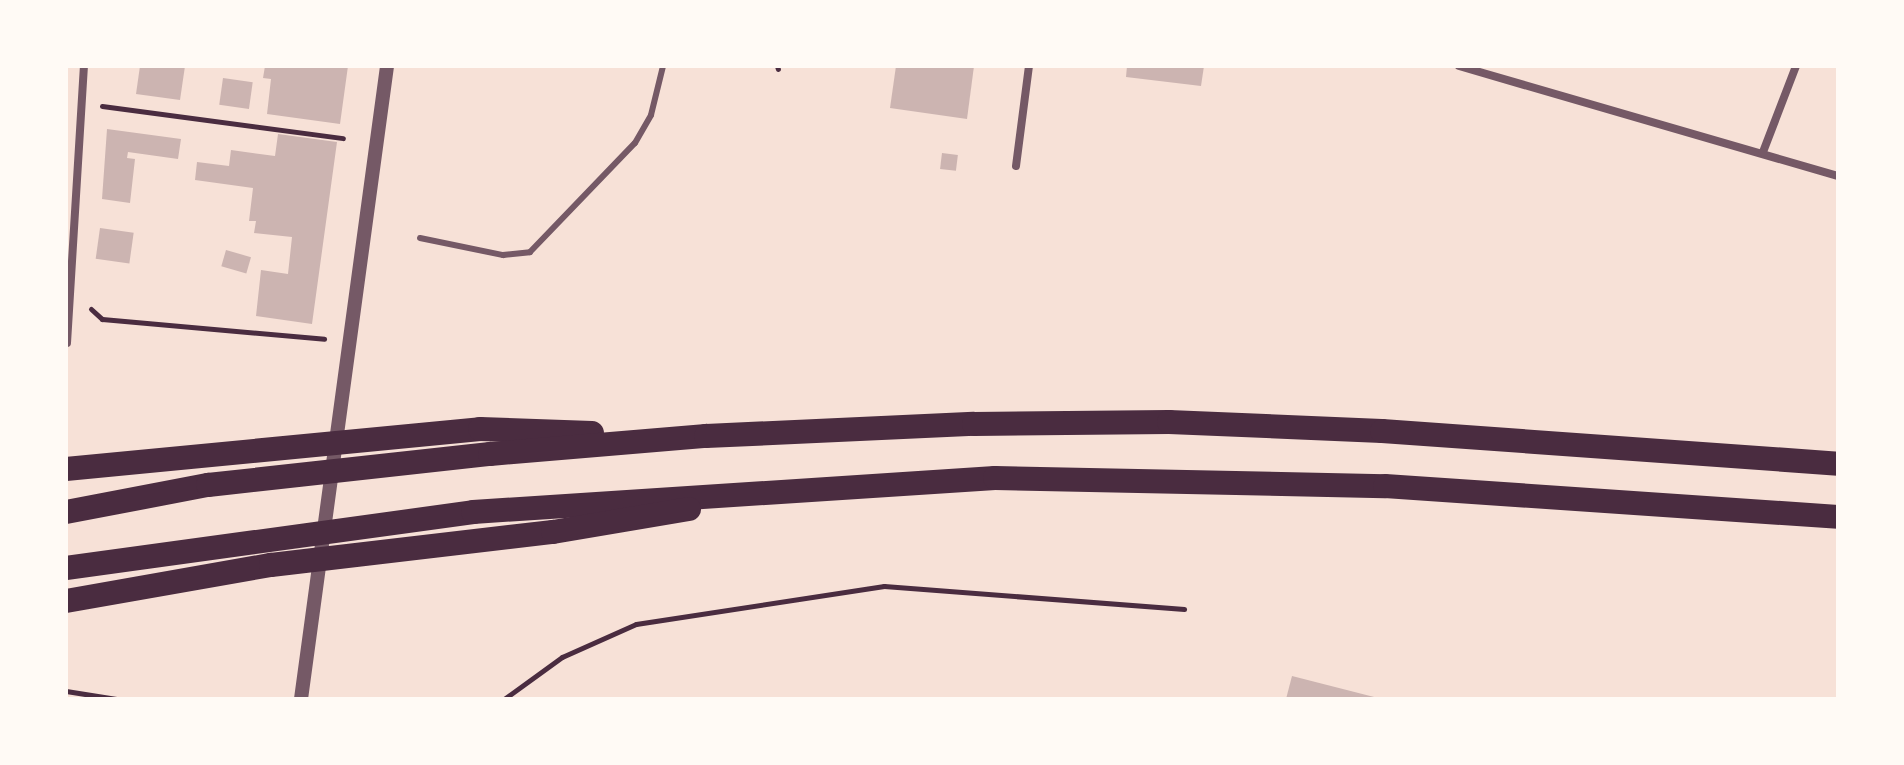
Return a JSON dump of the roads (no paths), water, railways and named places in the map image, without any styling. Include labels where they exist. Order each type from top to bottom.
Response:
[{"type":"highway","points":[[66,469],[480,429],[706,436],[1169,422],[1382,431],[1838,464]]},
{"type":"highway","points":[[66,512],[208,485],[706,436]]},
{"type":"highway","points":[[66,568],[473,512],[842,484],[995,478],[1385,486],[1838,517]]},
{"type":"highway","points":[[66,601],[271,565],[553,532],[842,484]]},
{"type":"street","points":[[67,343],[84,66]]},
{"type":"street","points":[[301,699],[387,66]]},
{"type":"street","points":[[1016,166],[1029,66]]},
{"type":"street","points":[[1459,66],[1838,176]]},
{"type":"street","points":[[1763,152],[1796,66]]},
{"type":"lane","points":[[420,238],[503,255],[530,252],[635,143],[651,115],[663,66]]}]
